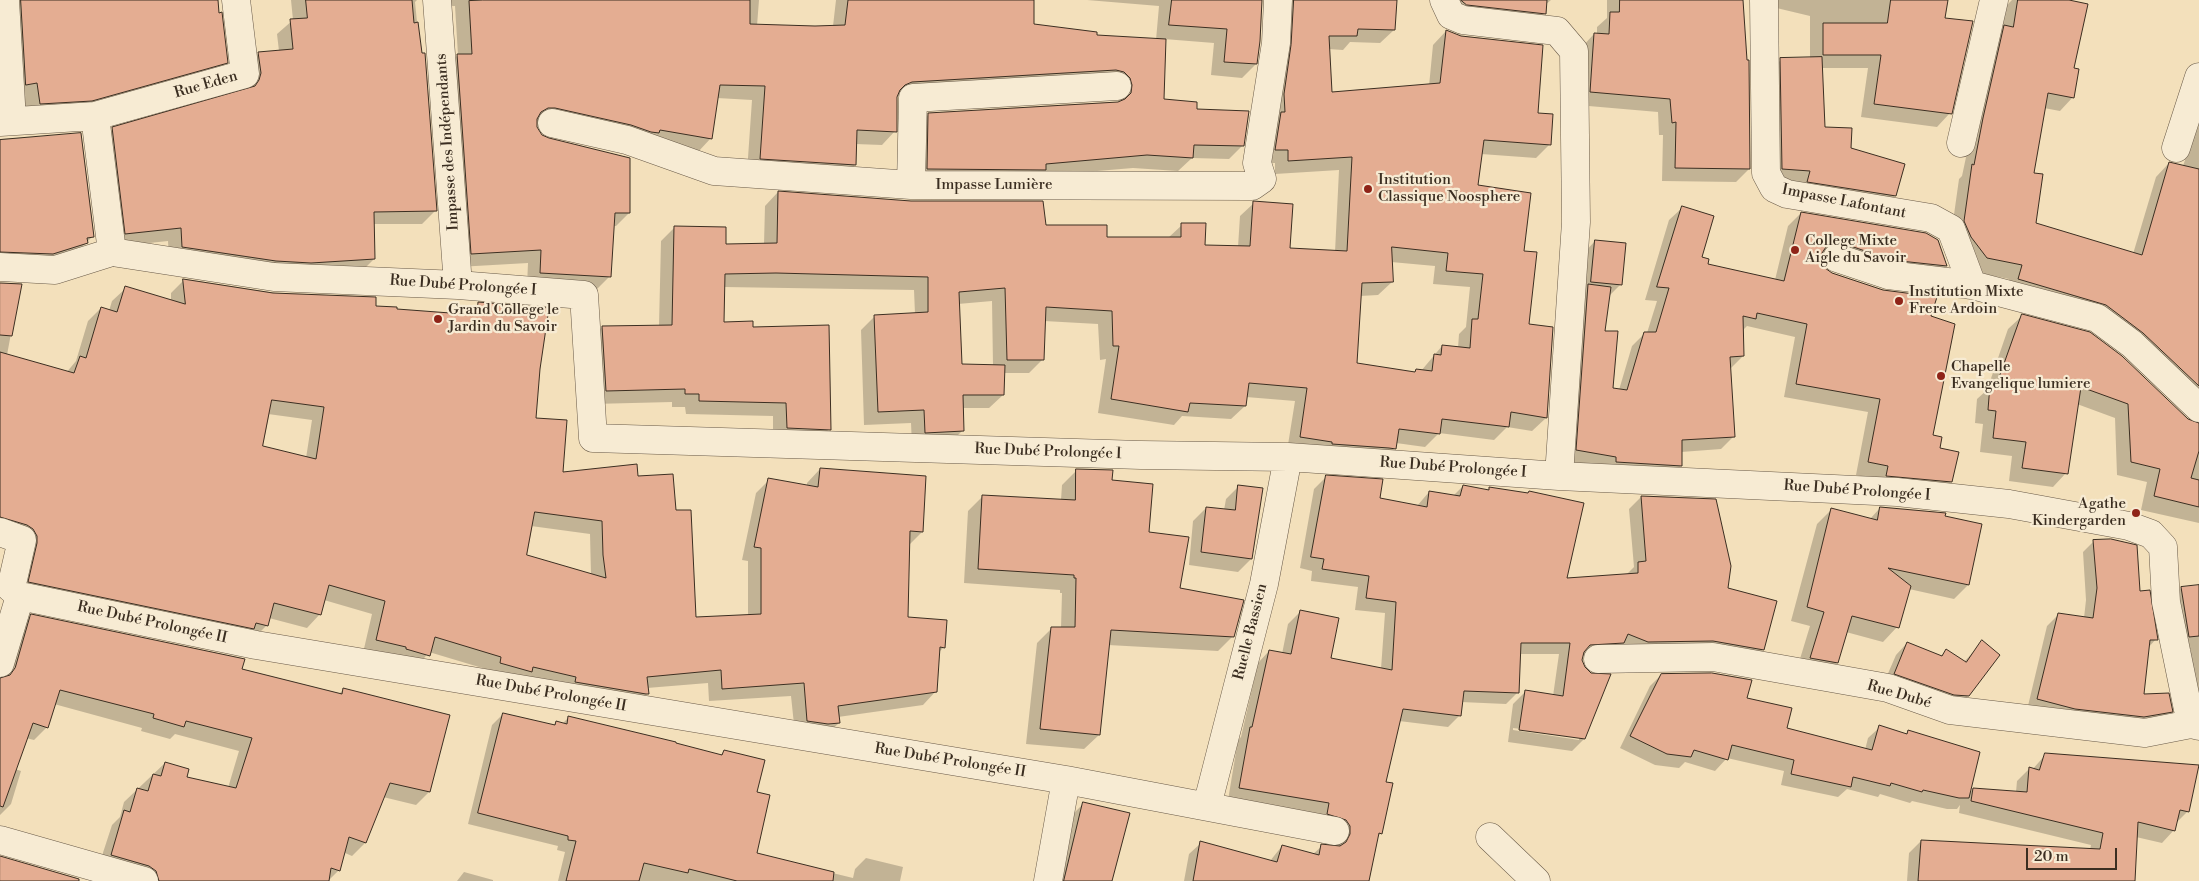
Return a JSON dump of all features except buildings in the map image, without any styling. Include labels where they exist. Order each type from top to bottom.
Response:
[{"type":"street","points":[[0,267],[56,270],[112,252],[94,116],[6,122],[5,0]]},
{"type":"street","name":"Rue Eden","points":[[94,116],[244,74],[236,0]]},
{"type":"street","name":"Impasse des Indépendants","points":[[437,0],[458,285]]},
{"type":"street","name":"Impasse Lumière","points":[[552,123],[627,140],[714,171],[911,185],[1252,186],[1262,179],[1257,163],[1276,44],[1278,0]]},
{"type":"street","name":"Impasse Lafontant","points":[[1764,0],[1766,173],[1774,188],[1787,194],[1931,218],[1951,229],[1972,285]]},
{"type":"street","points":[[1961,143],[1994,0]]},
{"type":"street","points":[[1444,1],[1451,15],[1463,20],[1558,31],[1574,51],[1576,222],[1559,476]]},
{"type":"street","points":[[2176,148],[2199,76]]},
{"type":"street","points":[[911,185],[913,98],[1117,86]]},
{"type":"street","name":"Rue Dubé Prolongée I","points":[[112,252],[274,276],[458,285],[584,294],[594,438],[1141,455],[1288,457],[1559,476],[1897,492],[2009,504],[2129,526],[2151,534],[2163,547],[2166,602],[2195,724]]},
{"type":"street","points":[[1837,258],[1888,275],[1972,285],[2097,318],[2132,344],[2199,408]]},
{"type":"street","name":"Ruelle Bassien","points":[[1207,806],[1264,584],[1288,457]]},
{"type":"street","points":[[0,532],[22,540],[11,588],[20,596],[0,663]]},
{"type":"street","name":"Rue Dubé Prolongée II","points":[[20,596],[256,645],[1066,780],[1335,832]]},
{"type":"street","name":"Rue Dubé","points":[[1598,659],[1713,657],[1888,688],[1950,710],[2145,734],[2195,724]]},
{"type":"street","points":[[1048,881],[1066,780]]},
{"type":"street","points":[[1490,837],[1536,881]]},
{"type":"street","points":[[0,840],[144,881]]},
{"type":"place","name":"Institution Classique Noosphere","points":[[1368,189]]},
{"type":"place","name":"College Mixte Aigle du Savoir","points":[[1795,250]]},
{"type":"place","name":"Institution Mixte Frere Ardoin","points":[[1899,301]]},
{"type":"place","name":"Grand College le Jardin du Savoir","points":[[438,319]]},
{"type":"place","name":"Chapelle Evangelique lumiere","points":[[1941,376]]},
{"type":"place","name":"Agathe Kindergarden","points":[[2136,513]]}]
